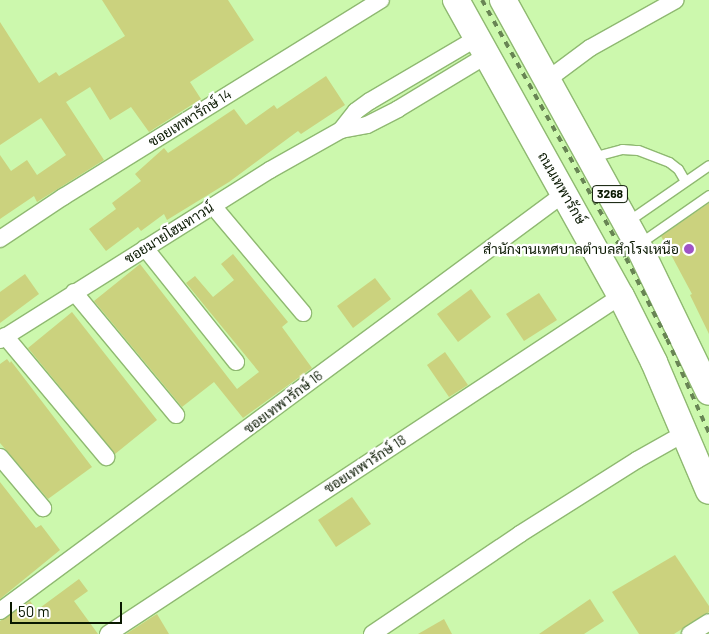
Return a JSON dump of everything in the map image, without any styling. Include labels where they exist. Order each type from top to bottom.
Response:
[{"type":"main road","name":"ถนนเทพารักษ์","points":[[456,0],[622,296],[685,433],[709,491]]},
{"type":"main road","name":"3268","points":[[503,0],[638,245],[709,392]]},
{"type":"street","name":"ซอยเทพารักษ์ 14","points":[[0,239],[63,197],[382,0]]},
{"type":"street","points":[[547,80],[590,48],[676,0]]},
{"type":"street","name":"ซอยมายโฮมทาวน์","points":[[3,338],[270,170],[341,130],[367,125],[390,113],[482,47]]},
{"type":"street","name":"ซอยเทพารักษ์ 16","points":[[0,611],[565,193]]},
{"type":"street","points":[[213,206],[303,313]]},
{"type":"street","points":[[145,248],[236,362]]},
{"type":"street","points":[[74,292],[176,416]]},
{"type":"street","name":"ซอยเทพารักษ์ 18","points":[[108,634],[622,296]]},
{"type":"street","points":[[3,338],[106,457]]},
{"type":"street","points":[[372,634],[520,534],[637,460],[685,433]]},
{"type":"street","points":[[0,457],[43,508]]},
{"type":"street","points":[[690,634],[709,622]]},
{"type":"lane","points":[[590,158],[622,148],[638,150],[669,162],[678,169],[685,181]]},
{"type":"lane","points":[[625,223],[709,165]]},
{"type":"lane","points":[[638,245],[709,194]]},
{"type":"building","points":[[102,0],[228,0],[254,40],[190,82],[201,99],[149,132],[131,107],[110,120],[90,87],[66,102],[104,160],[37,202],[34,196],[0,219],[0,155],[11,171],[27,160],[37,175],[66,155],[41,118],[0,145],[0,22],[39,83],[56,72],[59,76],[125,36]]},
{"type":"building","points":[[326,76],[345,105],[301,134],[298,131],[229,182],[167,220],[164,214],[141,231],[138,227],[106,251],[89,229],[116,209],[112,203],[141,181],[135,174],[164,148],[168,153],[234,109],[246,125],[274,105],[277,109]]},
{"type":"building","name":"สำนักงานเทศบาลตำบลสำโรงเหนือ","points":[[709,203],[709,334],[690,295],[692,294],[661,236]]},
{"type":"building","points":[[233,254],[288,322],[282,327],[312,368],[243,418],[214,382],[182,407],[94,301],[140,264],[237,389],[259,372],[186,283],[195,276],[213,297],[234,280],[221,264]]},
{"type":"building","points":[[25,274],[39,294],[0,323],[0,292]]},
{"type":"building","points":[[375,278],[391,299],[353,328],[337,306]]},
{"type":"building","points":[[471,289],[491,317],[458,342],[437,314]]},
{"type":"building","points":[[539,293],[557,320],[524,341],[506,314]]},
{"type":"building","points":[[72,312],[157,420],[115,454],[28,348]]},
{"type":"building","points":[[445,352],[468,385],[449,397],[427,365]]},
{"type":"building","points":[[7,359],[10,363],[11,361],[92,467],[48,499],[0,443],[0,364]]},
{"type":"building","points":[[0,482],[36,528],[41,525],[60,550],[0,599]]},
{"type":"building","points":[[352,497],[371,524],[336,547],[318,520]]},
{"type":"building","points":[[675,555],[709,606],[709,612],[674,634],[639,634],[612,592]]},
{"type":"building","points":[[79,579],[88,591],[74,601],[98,634],[0,634],[0,621],[30,601],[37,610]]},
{"type":"building","points":[[590,599],[604,621],[584,634],[539,634]]},
{"type":"building","points":[[157,614],[169,634],[126,634],[152,617]]},
{"type":"building","points":[[444,619],[452,634],[418,634]]},
{"type":"railway","points":[[482,0],[626,258],[667,339],[709,433]]},
{"type":"place","name":"สำนักงานเทศบาลตำบลสำโรงเหนือ","points":[[689,249]]}]
